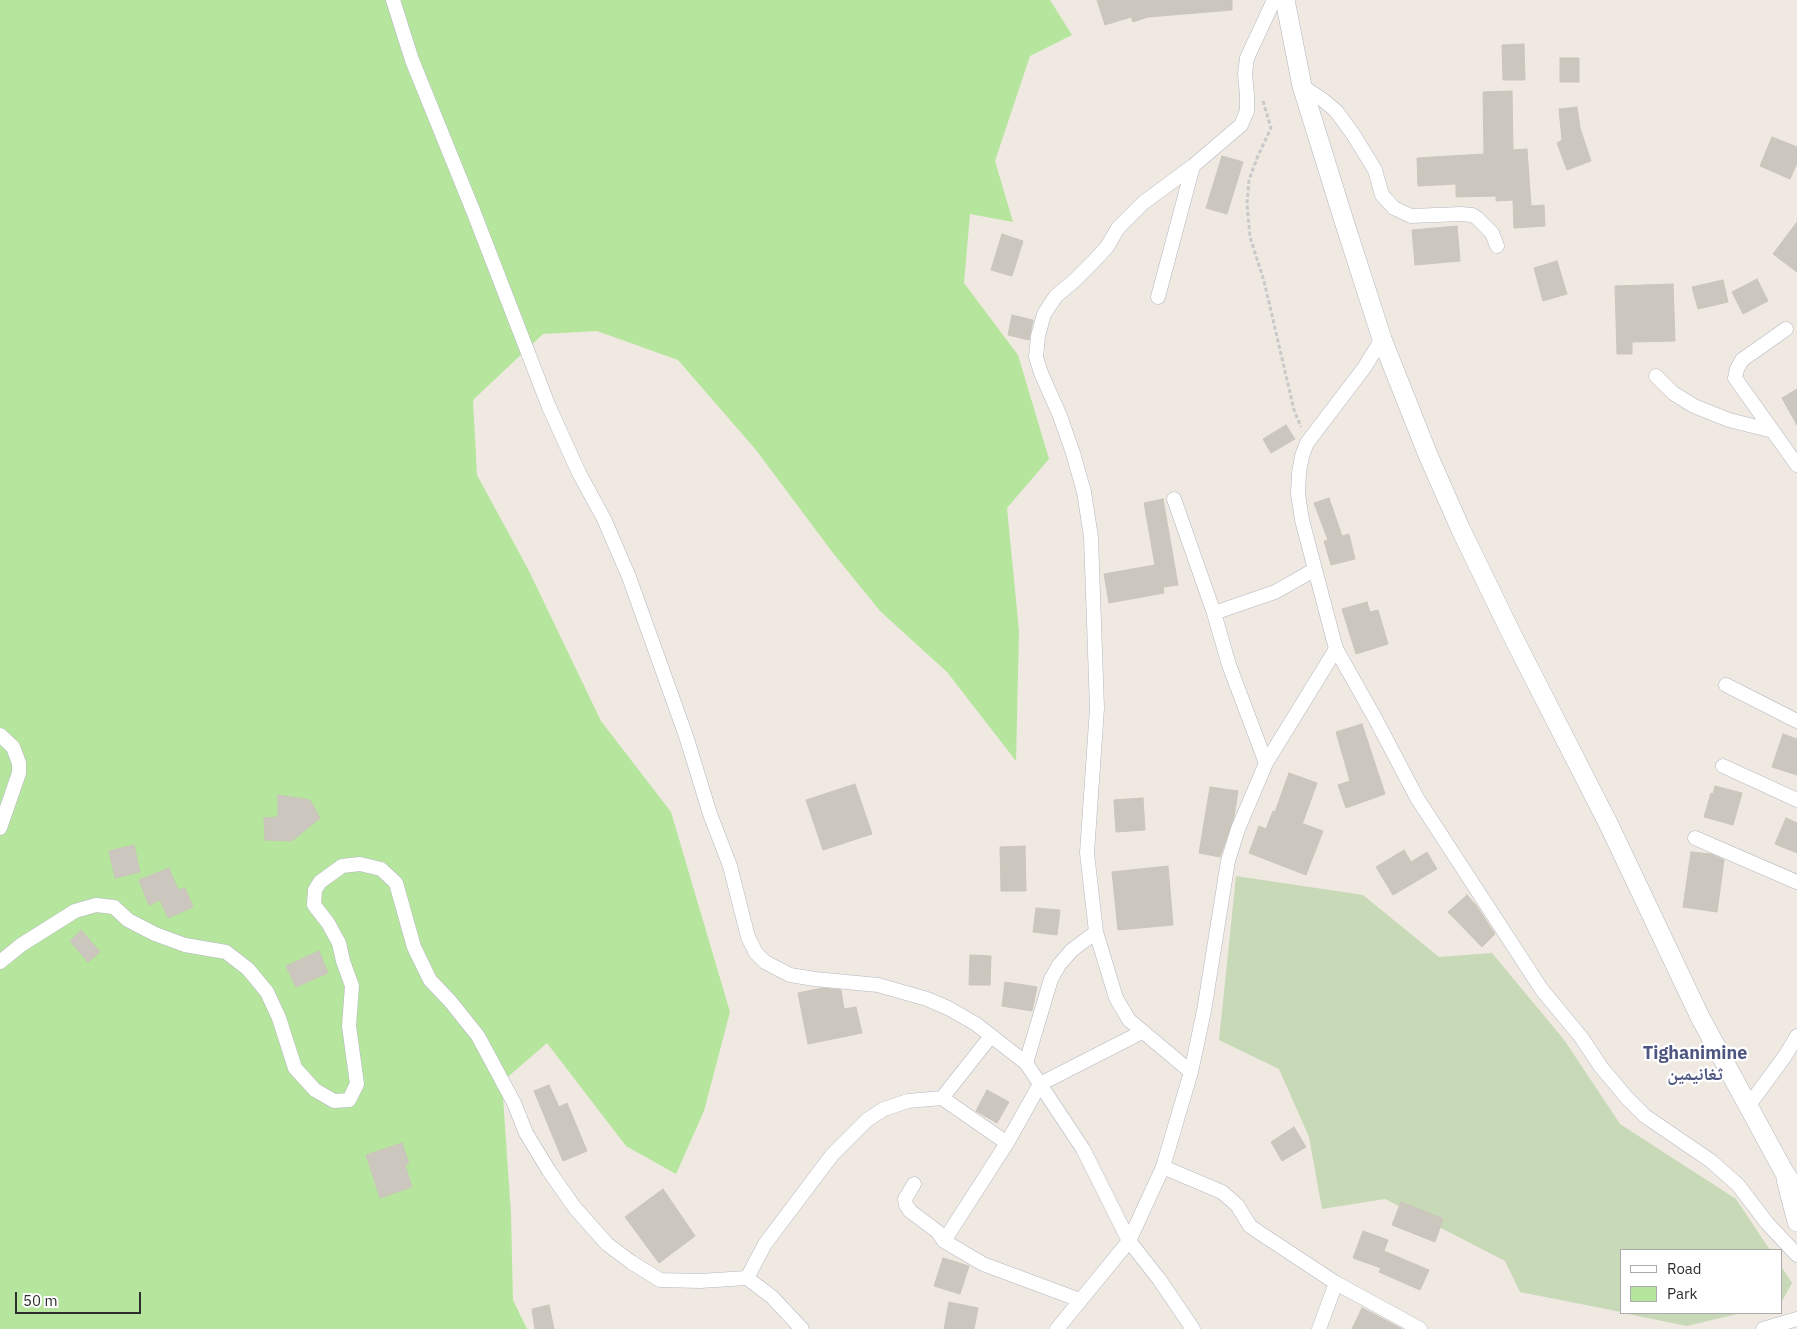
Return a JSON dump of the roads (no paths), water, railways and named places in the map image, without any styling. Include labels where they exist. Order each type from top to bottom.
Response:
[{"type":"street","points":[[393,0],[412,60],[474,213],[549,408],[578,473],[604,519],[629,577],[686,736],[710,814],[730,866],[748,937],[756,953],[765,962],[790,975],[878,985],[948,1008],[976,1024],[1026,1063],[1082,1148],[1129,1241],[1159,1279],[1193,1329]]},
{"type":"street","points":[[1190,1072],[1129,1020],[1116,998],[1096,932],[1087,853],[1097,708],[1091,537],[1084,492],[1075,461],[1060,416],[1036,357],[1038,336],[1044,314],[1056,296],[1074,281],[1097,257],[1118,228],[1143,203],[1193,166],[1241,125],[1246,117],[1247,95],[1244,74],[1247,58],[1274,0]]},
{"type":"street","points":[[1285,0],[1302,86],[1382,339],[1428,455],[1461,530],[1608,822],[1700,1017],[1783,1170],[1797,1192]]},
{"type":"street","points":[[1302,86],[1330,106],[1353,134],[1375,170],[1382,195],[1394,208],[1411,216],[1472,215],[1492,233],[1498,246]]},
{"type":"street","points":[[1158,297],[1193,166]]},
{"type":"street","points":[[1786,329],[1742,360],[1735,373],[1737,382],[1797,465]]},
{"type":"street","points":[[1382,339],[1364,368],[1307,443],[1298,474],[1298,494],[1302,520],[1336,649],[1417,798],[1542,990],[1581,1037],[1601,1067],[1627,1098],[1645,1116],[1711,1161],[1738,1185],[1767,1223],[1797,1255]]},
{"type":"street","points":[[1656,376],[1673,394],[1694,406],[1730,420],[1773,431]]},
{"type":"street","points":[[1174,499],[1214,614],[1229,665],[1266,763]]},
{"type":"street","points":[[1214,614],[1276,592],[1314,570]]},
{"type":"street","points":[[1057,1329],[1129,1241],[1163,1167],[1190,1072],[1206,1002],[1228,861],[1238,829],[1266,763],[1336,649]]},
{"type":"street","points":[[1726,685],[1797,722]]},
{"type":"street","points":[[0,735],[13,747],[19,763],[19,773],[0,828]]},
{"type":"street","points":[[1723,766],[1797,800]]},
{"type":"street","points":[[1695,838],[1797,882]]},
{"type":"street","points":[[0,962],[21,945],[75,912],[96,905],[114,907],[128,920],[155,934],[185,945],[226,952],[248,969],[267,992],[279,1018],[295,1068],[315,1090],[334,1101],[349,1100],[357,1084],[355,1064],[351,1052],[349,1026],[352,986],[343,962],[339,943],[328,923],[314,905],[314,890],[320,882],[342,866],[360,864],[381,869],[396,883],[414,947],[430,980],[450,1001],[478,1036],[514,1103],[526,1133],[548,1171],[575,1208],[607,1244],[660,1280],[700,1281],[747,1278],[772,1297],[802,1329]]},
{"type":"street","points":[[1026,1063],[1051,979],[1059,965],[1072,950],[1096,932]]},
{"type":"street","points":[[944,1241],[1008,1143],[1040,1084],[1142,1032]]},
{"type":"street","points":[[942,1098],[991,1036]]},
{"type":"street","points":[[1749,1105],[1785,1056],[1797,1036]]},
{"type":"street","points":[[747,1278],[765,1244],[832,1155],[867,1120],[884,1109],[908,1101],[942,1098],[1008,1143]]},
{"type":"street","points":[[1163,1167],[1222,1192],[1237,1205],[1250,1226],[1336,1283],[1420,1329]]},
{"type":"street","points":[[1783,1170],[1797,1222]]},
{"type":"street","points":[[914,1184],[906,1199],[906,1205],[910,1211],[938,1232],[944,1241],[983,1264],[1080,1300]]},
{"type":"street","points":[[1319,1329],[1336,1283]]},
{"type":"street","points":[[1763,1329],[1797,1319]]},
{"type":"district","name":"Tighanimine ثغانيمين","points":[[1695,1064]]}]
